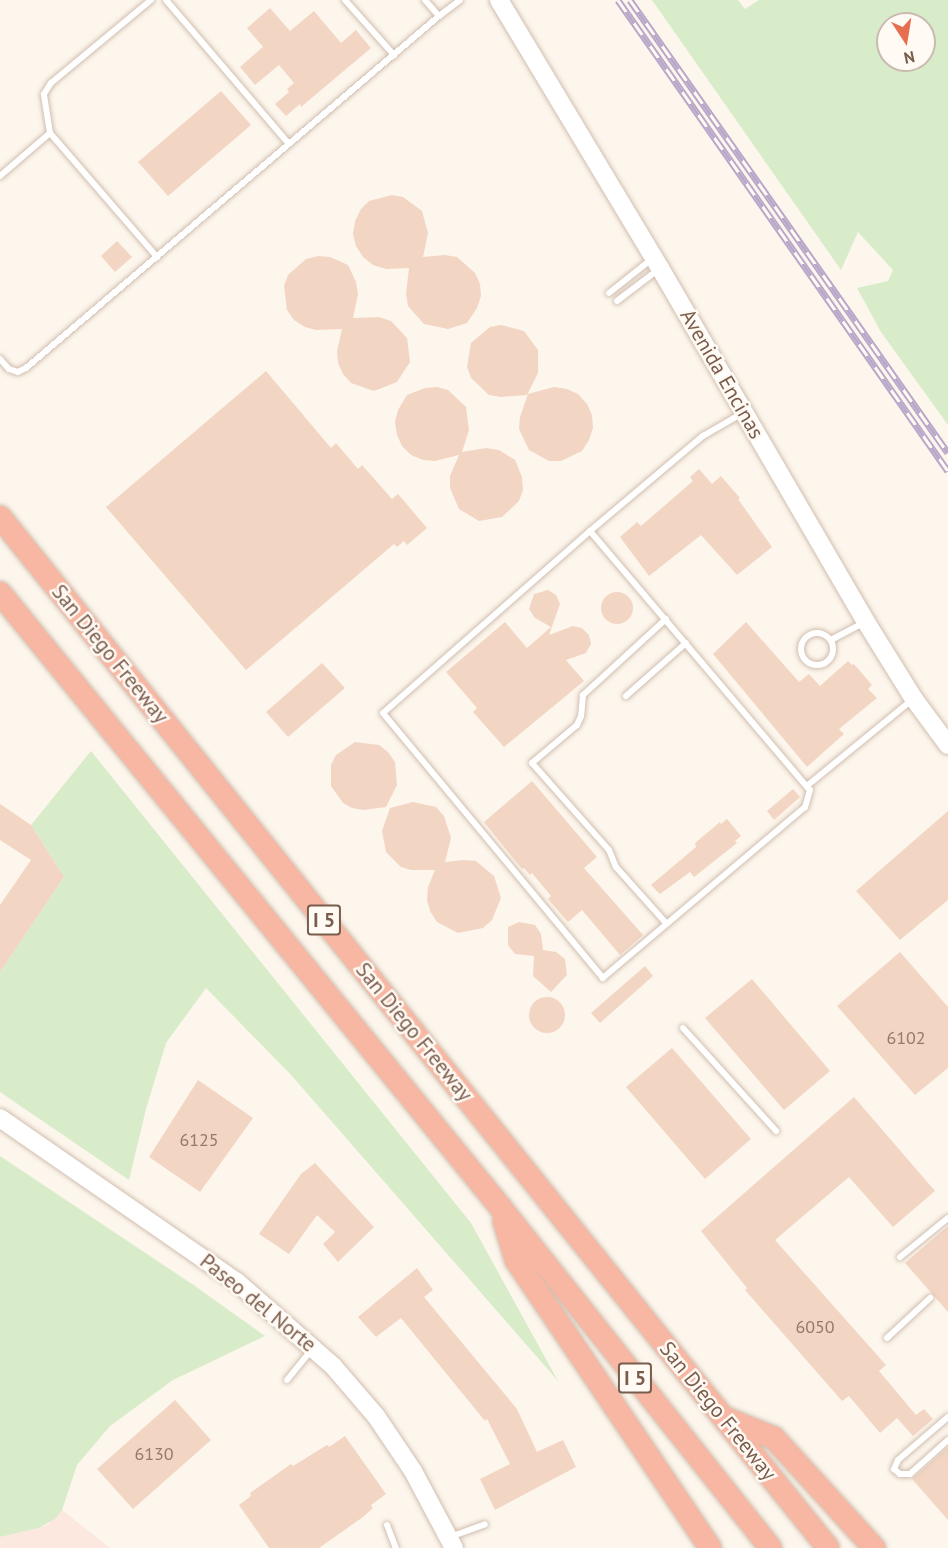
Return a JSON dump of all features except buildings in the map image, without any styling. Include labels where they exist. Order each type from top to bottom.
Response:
[{"type":"highway","name":"San Diego Freeway","points":[[0,517],[828,1548]]},
{"type":"highway","name":"San Diego Freeway","points":[[0,593],[501,1208],[770,1548]]},
{"type":"highway","points":[[501,1208],[516,1260],[710,1548]]},
{"type":"highway","points":[[723,1417],[774,1438],[874,1548]]},
{"type":"street","name":"Avenida Encinas","points":[[499,0],[657,263],[866,622],[914,699],[948,746]]},
{"type":"street","name":"Paseo del Norte","points":[[0,1118],[237,1282],[314,1348],[376,1416],[413,1471],[452,1543]]},
{"type":"lane","points":[[151,0],[51,83],[45,94],[50,133],[157,257]]},
{"type":"lane","points":[[166,0],[289,144]]},
{"type":"lane","points":[[345,0],[394,55]]},
{"type":"lane","points":[[425,0],[439,16]]},
{"type":"lane","points":[[0,359],[9,369],[18,372],[26,368],[460,0]]},
{"type":"lane","points":[[0,176],[50,133]]},
{"type":"lane","points":[[609,293],[657,263]]},
{"type":"lane","points":[[617,301],[657,263]]},
{"type":"lane","points":[[590,531],[808,785],[809,796],[805,807],[603,978],[383,712],[590,531],[703,435],[744,412]]},
{"type":"lane","points":[[666,619],[583,695],[581,716],[577,725],[532,763],[609,850],[616,867],[667,924]]},
{"type":"lane","points":[[831,640],[866,622]]},
{"type":"lane","points":[[823,633],[831,640],[834,650],[830,660],[820,665],[805,660],[802,645],[807,636],[823,633]]},
{"type":"lane","points":[[626,696],[686,643]]},
{"type":"lane","points":[[808,785],[914,699]]},
{"type":"lane","points":[[683,1028],[776,1131]]},
{"type":"lane","points":[[900,1257],[948,1218]]},
{"type":"lane","points":[[886,1338],[930,1298]]},
{"type":"lane","points":[[287,1380],[314,1348]]},
{"type":"lane","points":[[948,1417],[898,1460],[894,1469],[900,1474],[910,1474],[948,1440]]},
{"type":"lane","points":[[452,1543],[485,1524]]},
{"type":"lane","points":[[387,1525],[396,1548]]},
{"type":"shaded area","points":[[62,1510],[110,1548],[0,1548],[0,1537],[49,1524]]},
{"type":"green space","points":[[652,0],[738,0],[745,9],[759,0],[948,0],[948,425],[881,332],[857,288],[888,281],[893,270],[858,232],[841,270]]},
{"type":"green space","points":[[91,751],[471,1223],[558,1381],[292,1076],[206,988],[166,1043],[146,1109],[129,1180],[0,1092],[0,972],[64,877],[31,825]]},
{"type":"green space","points":[[0,1156],[195,1286],[265,1336],[173,1380],[110,1426],[77,1465],[62,1510],[55,1519],[39,1528],[0,1537]]},
{"type":"railway","points":[[618,0],[948,471]]},
{"type":"railway","points":[[630,0],[948,453]]}]
